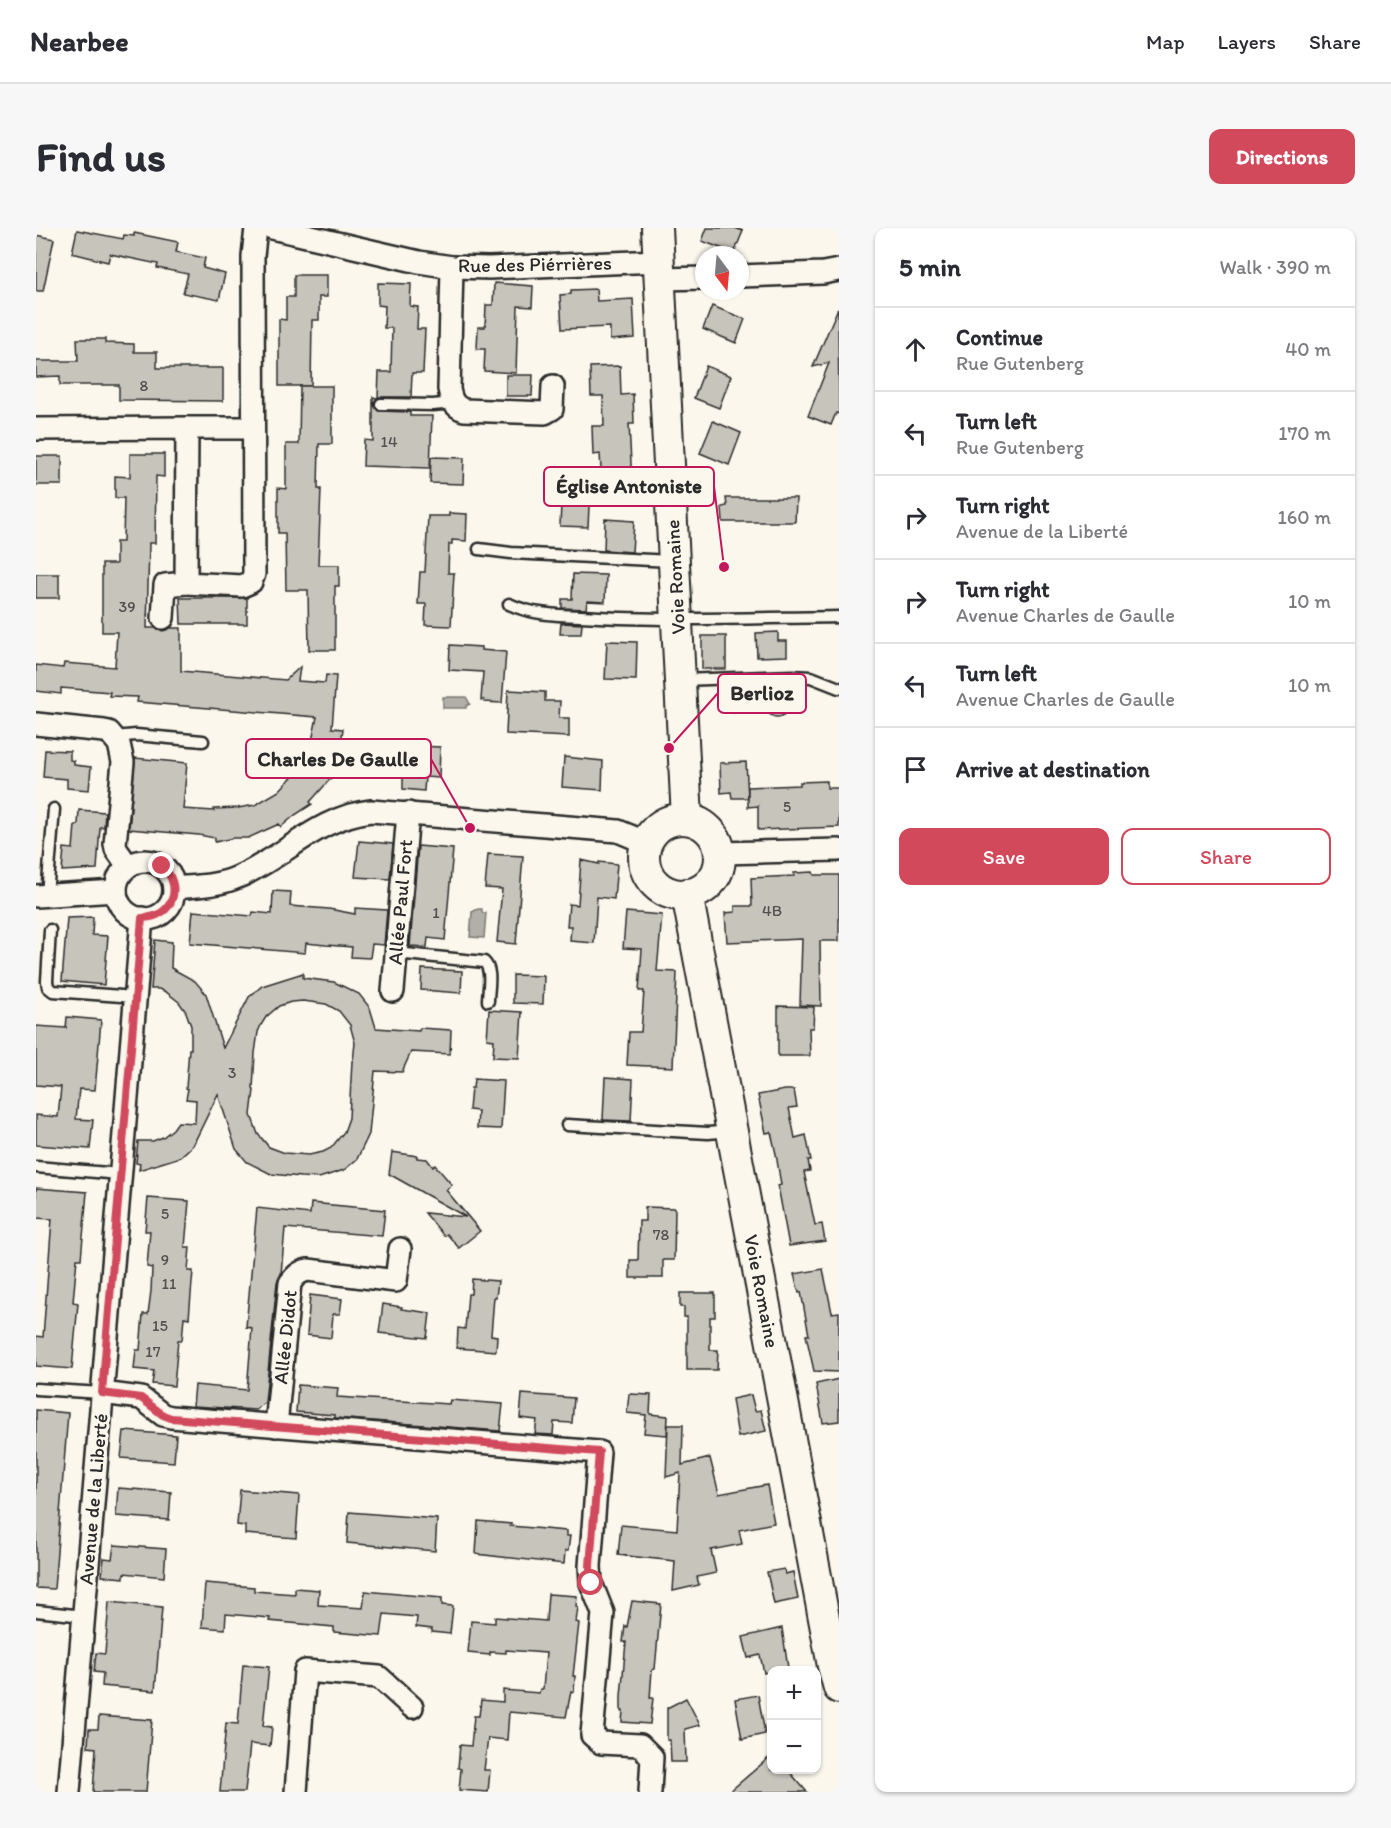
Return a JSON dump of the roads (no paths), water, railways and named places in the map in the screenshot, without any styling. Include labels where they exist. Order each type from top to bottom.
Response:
[{"type":"street","points":[[163,618],[165,585],[186,583],[242,586],[251,582],[254,574],[253,256],[256,228]]},
{"type":"street","name":"Rue des Piérrières","points":[[272,228],[419,262],[452,267],[659,270],[695,276]]},
{"type":"street","name":"Voie Romaine","points":[[657,228],[687,819]]},
{"type":"street","points":[[452,267],[449,389],[453,403],[464,410],[545,413],[552,410],[553,386]]},
{"type":"street","points":[[749,276],[822,273],[839,270]]},
{"type":"street","points":[[186,583],[187,428]]},
{"type":"street","points":[[36,429],[253,428]]},
{"type":"street","points":[[36,724],[104,731],[115,737],[122,752],[123,762],[115,844],[128,866]]},
{"type":"street","points":[[174,888],[205,885],[237,878],[325,824],[344,816],[371,811],[618,831],[647,843]]},
{"type":"street","name":"Allée Paul Fort","points":[[393,991],[408,813]]},
{"type":"street","points":[[687,819],[710,830],[717,841],[720,865],[708,885],[687,894],[674,894],[652,880],[646,868],[644,855],[647,843],[663,824],[687,819]]},
{"type":"street","points":[[720,853],[839,850]]},
{"type":"street","points":[[148,861],[167,871],[174,888],[172,900],[165,910],[155,917],[142,918],[131,915],[123,909],[116,891],[120,875],[128,866],[148,861]]},
{"type":"street","points":[[42,895],[116,891]]},
{"type":"street","name":"Voie Romaine","points":[[687,894],[839,1688]]},
{"type":"street","name":"Avenue de la Liberté","points":[[69,1792],[142,918]]},
{"type":"street","name":"Allée Didot","points":[[276,1426],[290,1283],[296,1275],[308,1270],[396,1281],[400,1249]]},
{"type":"street","points":[[102,1393],[141,1398],[163,1415],[171,1418],[599,1452],[590,1566],[591,1583],[603,1613],[592,1735],[601,1743],[640,1745],[652,1757],[650,1792]]},
{"type":"street","points":[[296,1792],[305,1671],[379,1677],[412,1707]]},
{"type":"lane","points":[[381,404],[453,403]]},
{"type":"lane","points":[[479,549],[511,553],[674,561]]},
{"type":"lane","points":[[509,604],[541,614],[676,619],[839,617]]},
{"type":"lane","points":[[680,680],[793,676],[810,677],[839,688]]},
{"type":"lane","points":[[115,737],[142,735],[203,741]]},
{"type":"lane","points":[[42,895],[54,808]]},
{"type":"lane","points":[[50,930],[47,981],[48,987],[53,991],[135,997]]},
{"type":"lane","points":[[396,953],[483,962],[488,966],[489,972],[488,1001]]},
{"type":"lane","points":[[567,1125],[708,1133],[732,1131]]},
{"type":"lane","points":[[36,1167],[120,1174]]},
{"type":"lane","points":[[36,1389],[102,1393]]},
{"type":"lane","points":[[36,1611],[84,1616]]},
{"type":"place","name":"Église Antoniste","points":[[724,567]]},
{"type":"place","name":"Berlioz","points":[[669,748]]},
{"type":"place","name":"Charles De Gaulle","points":[[470,828]]}]
